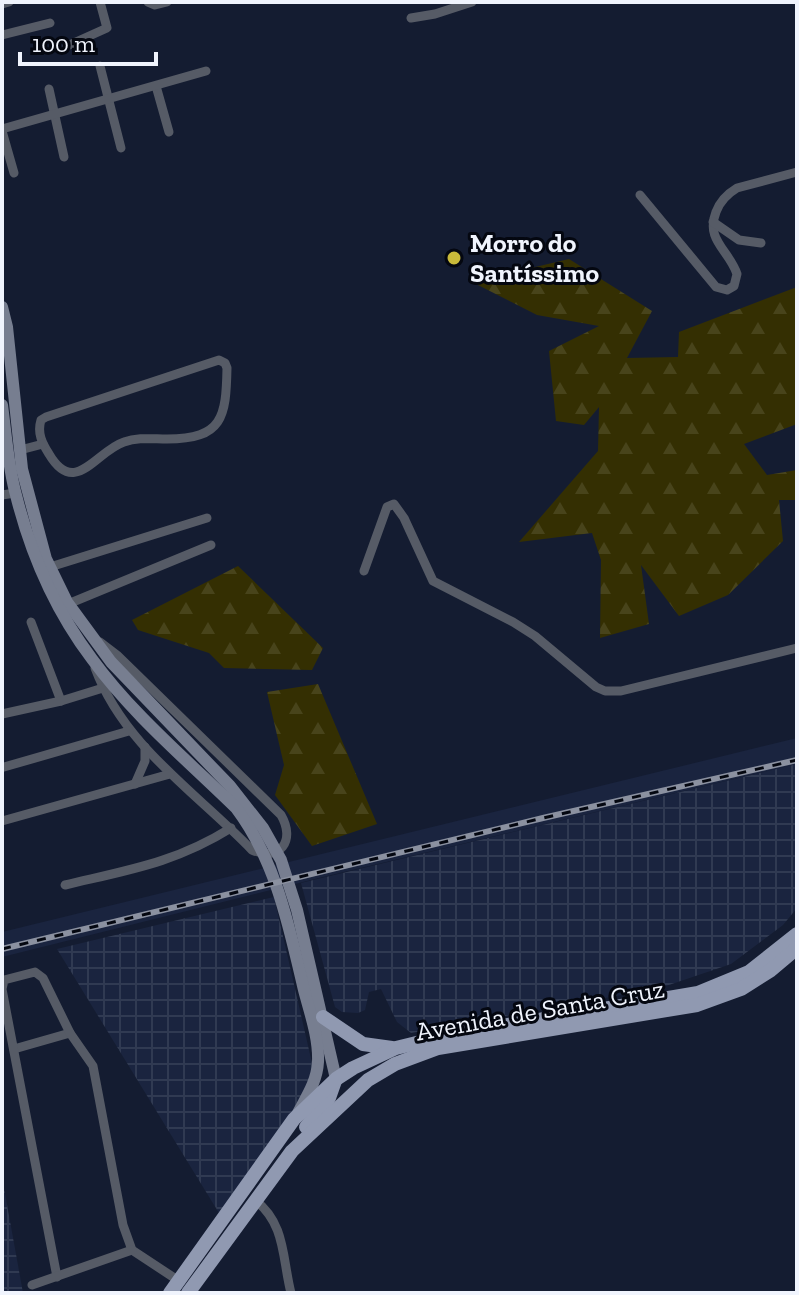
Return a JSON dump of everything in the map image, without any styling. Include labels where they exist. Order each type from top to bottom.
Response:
[{"type":"main road","points":[[2,307],[30,506],[50,567],[68,604],[127,691]]},
{"type":"main road","points":[[2,405],[8,494],[45,581],[70,627],[93,661],[127,691],[236,808],[255,834],[267,861],[318,1013],[336,1079],[329,1098],[292,1151]]},
{"type":"main road","name":"Avenida de Santa Cruz","points":[[294,1119],[336,1079],[373,1057],[396,1048],[449,1035],[698,993],[749,972],[797,934]]},
{"type":"main road","name":"Avenida de Santa Cruz","points":[[179,1289],[255,1200],[292,1151],[368,1080],[413,1055],[438,1048],[697,1005],[741,989],[797,948]]},
{"type":"main road","points":[[318,1013],[363,1044],[396,1048]]},
{"type":"main road","points":[[179,1289],[294,1119],[313,1084],[317,1070],[318,1013]]},
{"type":"street","points":[[2,4],[9,2]]},
{"type":"street","points":[[67,46],[107,28],[100,2]]},
{"type":"street","points":[[148,2],[155,5],[167,2]]},
{"type":"street","points":[[411,18],[472,2]]},
{"type":"street","points":[[2,35],[50,23]]},
{"type":"street","points":[[100,66],[121,148]]},
{"type":"street","points":[[14,173],[2,130],[206,71]]},
{"type":"street","points":[[156,86],[169,132]]},
{"type":"street","points":[[49,89],[64,157]]},
{"type":"street","points":[[640,195],[716,287],[727,290],[734,286],[736,270],[716,241],[713,222],[718,207],[729,193],[797,172]]},
{"type":"street","points":[[713,222],[739,240],[761,243]]},
{"type":"street","points":[[219,360],[225,363],[224,413],[216,424],[198,436],[122,442],[86,469],[71,473],[57,468],[43,444],[39,427],[46,417],[204,363],[219,360]]},
{"type":"street","points":[[20,450],[43,444]]},
{"type":"street","points":[[364,571],[387,507],[394,504],[433,581],[524,629],[605,691],[621,691],[797,648]]},
{"type":"street","points":[[50,567],[207,518]]},
{"type":"street","points":[[68,604],[211,545]]},
{"type":"street","points":[[31,622],[61,701]]},
{"type":"street","points":[[92,637],[117,655],[281,815],[287,833],[279,851],[267,854],[252,850],[170,774],[129,731],[103,688],[93,661]]},
{"type":"street","points":[[2,714],[103,688]]},
{"type":"street","points":[[4,767],[129,731]]},
{"type":"street","points":[[135,784],[145,761],[145,747]]},
{"type":"street","points":[[2,821],[170,774]]},
{"type":"street","points":[[65,885],[164,862],[231,828]]},
{"type":"street","points":[[57,1277],[2,989],[6,979],[35,972],[43,978],[70,1033],[93,1066],[123,1225],[132,1250],[179,1289]]},
{"type":"street","points":[[14,1049],[70,1033]]},
{"type":"street","points":[[255,1200],[268,1210],[278,1228],[291,1293]]},
{"type":"street","points":[[32,1285],[132,1250]]},
{"type":"shaded area","points":[[797,738],[797,764],[2,957],[2,932]]},
{"type":"shaded area","points":[[797,764],[797,908],[783,925],[731,964],[660,988],[411,1033],[397,1022],[381,989],[369,992],[365,1010],[358,1013],[342,1012],[335,1007],[301,883]]},
{"type":"shaded area","points":[[274,897],[314,1072],[304,1097],[219,1213],[57,949]]},
{"type":"shaded area","points":[[2,1177],[23,1293],[2,1293]]},
{"type":"green space","points":[[569,259],[652,311],[627,358],[678,357],[679,332],[797,287],[797,424],[744,444],[767,475],[797,470],[797,500],[779,500],[783,541],[728,595],[679,616],[641,565],[649,624],[600,638],[601,560],[592,533],[519,542],[598,451],[599,407],[584,425],[556,421],[549,351],[599,326],[537,315],[472,282]]},
{"type":"green space","points":[[238,566],[323,648],[312,670],[224,668],[209,653],[138,630],[132,620]]},
{"type":"green space","points":[[318,684],[377,824],[312,846],[275,795],[284,765],[267,692]]},
{"type":"railway","points":[[2,949],[797,760]]},
{"type":"place","name":"Morro do Santíssimo","points":[[454,258]]}]
